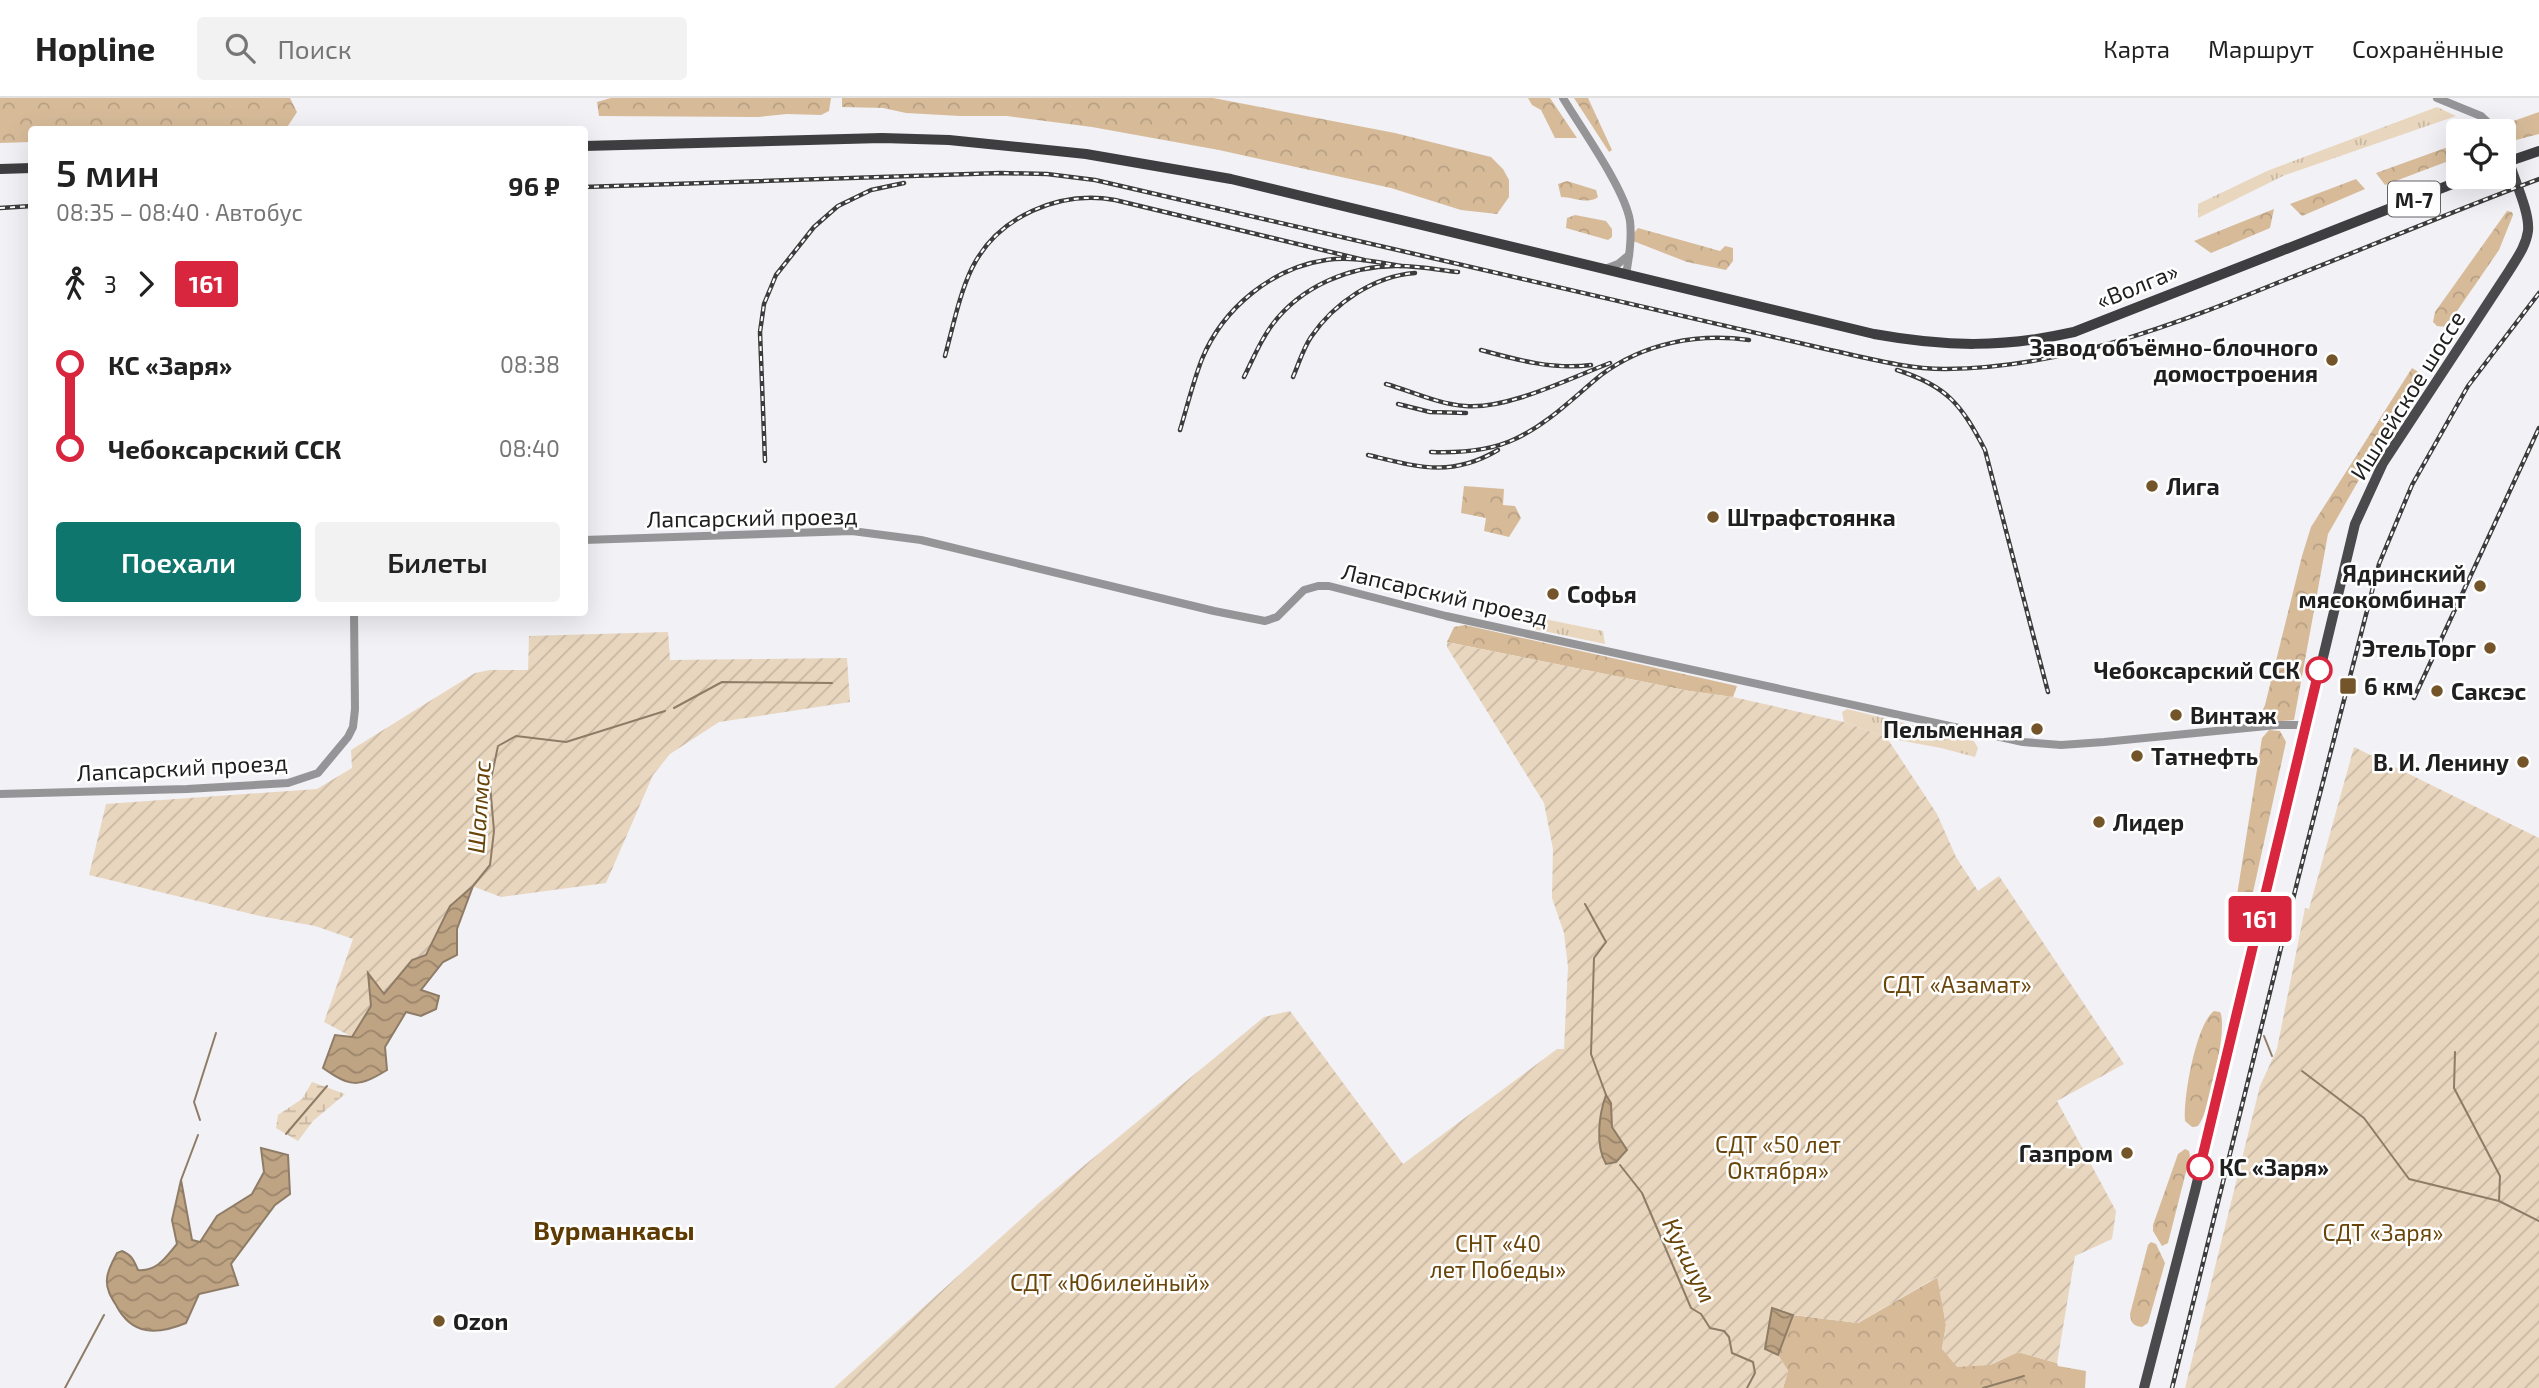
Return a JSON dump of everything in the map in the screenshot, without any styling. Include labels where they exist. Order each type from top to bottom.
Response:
[{"type":"highway","name":"«Волга»","points":[[588,146],[882,138],[949,140],[1086,154],[1231,178],[1874,334],[1931,343],[1983,345],[2033,341],[2074,332],[2446,186]]},
{"type":"highway","points":[[2516,159],[2539,151]]},
{"type":"highway","points":[[0,169],[28,168]]},
{"type":"main road","name":"Ишлейское шоссе","points":[[2144,1388],[2348,549],[2364,500],[2383,463],[2509,271],[2525,241],[2528,233],[2526,217],[2516,188]]},
{"type":"street","points":[[1563,98],[1623,199],[1630,222],[1626,275]]},
{"type":"street","points":[[2437,98],[2483,119]]},
{"type":"street","points":[[1603,270],[1618,264],[1629,255]]},
{"type":"street","points":[[1629,255],[1633,267],[1644,280]]},
{"type":"street","name":"Лапсарский проезд","points":[[588,540],[852,531],[920,540],[1265,621],[1277,617],[1304,590],[1329,586],[1446,616],[2023,742],[2061,745],[2277,725],[2307,725]]},
{"type":"street","name":"Лапсарский проезд","points":[[0,794],[187,789],[288,783],[318,773],[353,727],[354,616]]},
{"type":"green space","points":[[0,98],[290,98],[297,112],[288,126],[28,126],[28,142],[0,143]]},
{"type":"green space","points":[[611,98],[831,98],[829,111],[821,115],[599,116],[597,102]]},
{"type":"green space","points":[[842,98],[1213,98],[1395,133],[1491,157],[1509,180],[1509,197],[1497,214],[1461,210],[1391,188],[1219,150],[1092,127],[1007,116],[960,116],[906,113],[883,108],[842,107]]},
{"type":"green space","points":[[1528,98],[1550,98],[1577,138],[1555,138],[1541,110],[1532,105]]},
{"type":"green space","points":[[1574,98],[1588,98],[1612,150],[1609,152]]},
{"type":"green space","points":[[2437,107],[2456,116],[2285,175],[2198,218],[2198,204],[2267,171]]},
{"type":"green space","points":[[2539,112],[2539,134],[2516,140],[2516,120]]},
{"type":"green space","points":[[2446,148],[2446,162],[2385,185],[2376,173]]},
{"type":"green space","points":[[2356,179],[2365,189],[2302,216],[2290,204]]},
{"type":"green space","points":[[1567,181],[1596,190],[1598,197],[1585,201],[1561,197],[1558,184]]},
{"type":"green space","points":[[2274,209],[2270,228],[2211,253],[2194,241]]},
{"type":"green space","points":[[2507,211],[2513,215],[2499,250],[2446,327],[2437,326],[2433,322],[2435,312]]},
{"type":"green space","points":[[1575,215],[1606,221],[1612,229],[1612,237],[1608,240],[1566,228],[1567,218]]},
{"type":"green space","points":[[1638,228],[1720,251],[1725,246],[1733,248],[1733,261],[1726,270],[1687,262],[1633,241]]},
{"type":"green space","points":[[2412,368],[2420,373],[2328,534],[2294,720],[2257,723],[2265,705],[2311,527]]},
{"type":"green space","points":[[1464,486],[1504,489],[1503,505],[1515,506],[1521,518],[1509,537],[1484,531],[1486,518],[1461,513]]},
{"type":"green space","points":[[1535,617],[1603,631],[1605,644],[1534,629]]},
{"type":"green space","points":[[1465,625],[1737,686],[1733,697],[1689,691],[1447,642],[1454,627]]},
{"type":"green space","points":[[668,632],[670,660],[847,658],[850,702],[719,722],[670,754],[653,775],[606,883],[501,897],[472,886],[450,906],[426,955],[412,960],[383,994],[369,974],[371,1006],[352,1037],[324,1022],[353,939],[315,926],[260,916],[89,875],[106,804],[317,789],[352,768],[351,750],[475,673],[490,670],[528,670],[529,636]]},
{"type":"green space","points":[[1447,642],[1689,691],[1733,697],[1844,722],[1887,738],[1937,814],[1956,857],[1978,891],[1999,876],[2124,1064],[2057,1101],[2116,1211],[2112,1239],[2075,1256],[2057,1363],[2018,1352],[1990,1365],[1957,1367],[1942,1349],[1946,1325],[1937,1277],[1858,1323],[1793,1315],[1772,1309],[1765,1349],[1778,1355],[1788,1371],[1783,1388],[834,1388],[1040,1202],[1264,1017],[1290,1011],[1403,1164],[1557,1049],[1564,1049],[1568,967],[1564,933],[1552,898],[1553,849],[1544,803],[1447,647]]},
{"type":"green space","points":[[1847,709],[1941,732],[1945,738],[1949,733],[1972,738],[1978,748],[1975,757],[1887,738],[1844,722],[1842,712]]},
{"type":"green space","points":[[2269,730],[2280,731],[2286,742],[2250,906],[2244,910],[2238,904],[2237,895],[2262,738]]},
{"type":"green space","name":"СДТ «Заря»","points":[[2354,747],[2539,838],[2539,1388],[2185,1388],[2260,1086],[2277,1049],[2305,908],[2309,909]]},
{"type":"green space","points":[[2214,1011],[2220,1012],[2222,1020],[2217,1066],[2205,1113],[2198,1125],[2192,1127],[2185,1121],[2189,1080],[2196,1045]]},
{"type":"green space","points":[[312,1082],[345,1094],[313,1121],[298,1141],[276,1128],[278,1115],[302,1099]]},
{"type":"green space","points":[[2185,1149],[2190,1156],[2168,1243],[2162,1246],[2153,1231],[2153,1225],[2178,1154]]},
{"type":"green space","points":[[2151,1242],[2156,1244],[2165,1263],[2148,1323],[2142,1327],[2133,1324],[2130,1314]]},
{"type":"green space","points":[[1938,1277],[1946,1325],[1942,1349],[1990,1365],[2018,1352],[2057,1363],[2058,1366],[2086,1371],[2085,1388],[1783,1388],[1788,1371],[1778,1355],[1793,1315],[1858,1323]]},
{"type":"water","points":[[473,886],[457,929],[457,955],[443,962],[421,990],[439,996],[436,1009],[421,1016],[406,1012],[385,1047],[387,1070],[369,1080],[355,1083],[341,1079],[323,1068],[335,1035],[352,1037],[371,1006],[368,973],[384,994],[412,960],[426,955],[450,906]]},
{"type":"water","points":[[1606,1095],[1611,1103],[1612,1127],[1627,1150],[1616,1162],[1606,1164],[1600,1148],[1599,1130]]},
{"type":"water","points":[[261,1148],[288,1155],[290,1194],[275,1205],[231,1264],[238,1285],[199,1294],[186,1323],[175,1327],[155,1331],[130,1323],[122,1315],[107,1286],[108,1273],[117,1253],[122,1251],[128,1254],[138,1270],[151,1269],[169,1254],[177,1244],[172,1220],[181,1180],[192,1240],[200,1242],[217,1216],[252,1194],[264,1172]]},
{"type":"water","points":[[1772,1308],[1793,1315],[1778,1355],[1765,1349]]},
{"type":"waterway","name":"Шалмас","points":[[674,708],[722,682],[832,683]]},
{"type":"waterway","name":"Шалмас","points":[[473,886],[490,865],[494,831],[490,784],[498,746],[516,736],[566,742],[665,711]]},
{"type":"waterway","points":[[1585,904],[1606,942],[1594,958],[1591,1054],[1606,1095]]},
{"type":"waterway","points":[[200,1120],[194,1102],[216,1033]]},
{"type":"waterway","points":[[2264,1036],[2272,1056]]},
{"type":"waterway","points":[[2455,1052],[2454,1088],[2500,1176],[2499,1201]]},
{"type":"waterway","points":[[2302,1071],[2364,1118],[2409,1179],[2499,1201],[2539,1221]]},
{"type":"waterway","name":"Шалмас","points":[[286,1134],[327,1086]]},
{"type":"waterway","points":[[181,1180],[198,1135]]},
{"type":"waterway","name":"Кукшум","points":[[1620,1165],[1642,1193],[1691,1308],[1701,1314],[1710,1328],[1724,1331],[1729,1337],[1732,1353],[1753,1362],[1755,1373],[1747,1388]]},
{"type":"waterway","name":"Шалмас","points":[[65,1388],[104,1315]]},
{"type":"waterway","points":[[1983,1388],[2024,1376]]},
{"type":"railway","points":[[588,187],[1000,173],[1047,174],[1095,180],[1858,356],[1902,365],[1945,369],[2033,361],[2118,341],[2159,328],[2539,179]]},
{"type":"railway","points":[[765,461],[760,332],[764,304],[776,275],[814,227],[838,206],[871,190],[904,183]]},
{"type":"railway","points":[[945,356],[963,289],[983,250],[1014,221],[1052,203],[1073,199],[1115,200],[1364,260]]},
{"type":"railway","points":[[0,208],[28,206]]},
{"type":"railway","points":[[1180,430],[1202,359],[1211,340],[1236,307],[1252,293],[1287,272],[1326,260],[1354,259],[1401,266]]},
{"type":"railway","points":[[1244,377],[1264,337],[1284,311],[1297,299],[1328,280],[1363,269],[1381,267],[1399,266],[1458,272]]},
{"type":"railway","points":[[1293,377],[1311,337],[1331,313],[1356,293],[1370,286],[1385,279],[1415,273]]},
{"type":"railway","points":[[2172,1388],[2379,564],[2412,485],[2468,386],[2539,293]]},
{"type":"railway","points":[[1431,452],[1474,450],[1515,439],[1550,418],[1601,375],[1653,348],[1710,338],[1749,340]]},
{"type":"railway","points":[[1481,350],[1549,365],[1591,365]]},
{"type":"railway","points":[[1386,384],[1445,403],[1482,406],[1538,392],[1610,363]]},
{"type":"railway","points":[[1897,370],[1928,383],[1951,399],[1968,420],[1985,450],[2048,692]]},
{"type":"railway","points":[[1398,404],[1430,412],[1466,413]]},
{"type":"railway","points":[[2414,698],[2539,428]]},
{"type":"railway","points":[[1368,455],[1434,468],[1464,464],[1498,450]]},
{"type":"bus line","name":"161","points":[[2200,1167],[2319,670]]},
{"type":"place","name":"Завод объёмно-блочного домостроения","points":[[2332,360]]},
{"type":"place","name":"Лига","points":[[2152,486]]},
{"type":"place","name":"Штрафстоянка","points":[[1713,517]]},
{"type":"place","name":"Ядринский мясокомбинат","points":[[2480,586]]},
{"type":"place","name":"Софья","points":[[1553,594]]},
{"type":"place","name":"ЭтельТорг","points":[[2490,648]]},
{"type":"place","name":"Чебоксарский ССК","points":[[2319,670]]},
{"type":"place","name":"6 км","points":[[2348,686]]},
{"type":"place","name":"Саксэс","points":[[2437,691]]},
{"type":"place","name":"Винтаж","points":[[2176,715]]},
{"type":"place","name":"Пельменная","points":[[2037,729]]},
{"type":"place","name":"Татнефть","points":[[2137,756]]},
{"type":"place","name":"В. И. Ленину","points":[[2523,762]]},
{"type":"place","name":"Лидер","points":[[2099,822]]},
{"type":"place","name":"Газпром","points":[[2127,1153]]},
{"type":"place","name":"КС «Заря»","points":[[2200,1167]]},
{"type":"place","name":"Ozon","points":[[439,1321]]},
{"type":"district","name":"Вурманкасы","points":[[614,1229]]},
{"type":"park label","name":"СДТ «Азамат»","points":[[1957,984]]},
{"type":"park label","name":"СДТ «50 лет Октября»","points":[[1778,1157]]},
{"type":"park label","name":"СНТ «40 лет Победы»","points":[[1498,1256]]},
{"type":"park label","name":"СДТ «Юбилейный»","points":[[1110,1282]]}]
